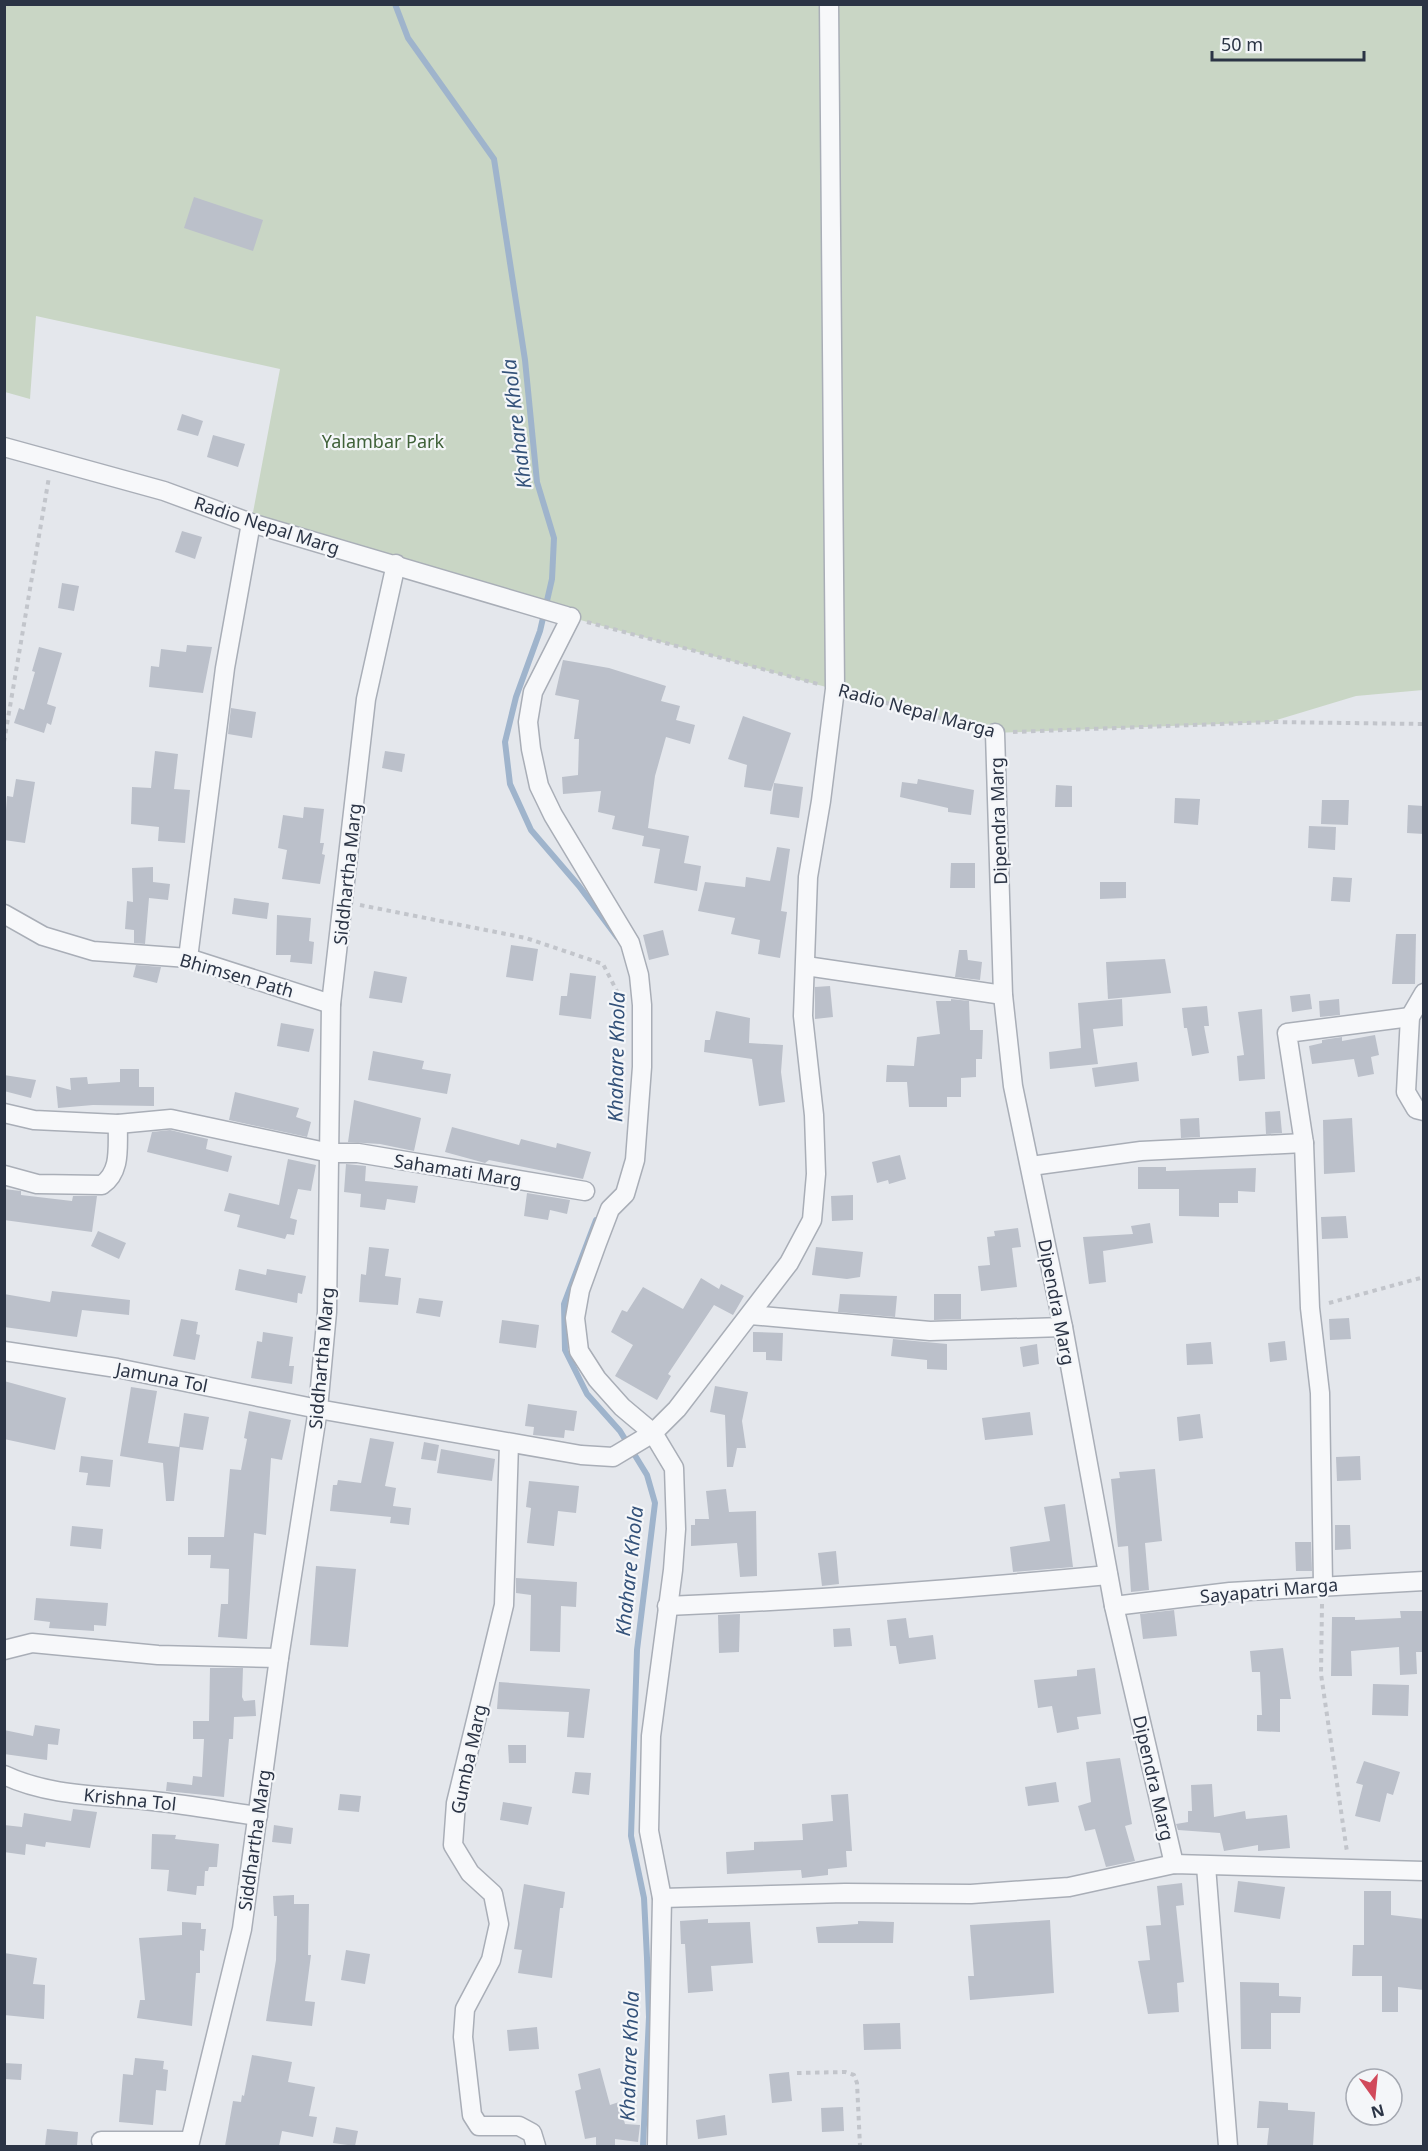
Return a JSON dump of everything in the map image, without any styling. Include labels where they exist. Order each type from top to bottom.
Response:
[{"type":"street","points":[[648,1437],[677,1409],[750,1315],[789,1263],[812,1220],[816,1174],[814,1115],[803,1016],[808,877],[821,801],[835,689],[829,4]]},
{"type":"street","name":"Radio Nepal Marg","points":[[4,447],[164,491],[251,522],[569,617]]},
{"type":"street","points":[[188,958],[225,668],[251,522]]},
{"type":"street","name":"Siddhartha Marg","points":[[190,2144],[243,1929],[279,1658],[318,1409],[327,1312],[332,1004],[366,699],[396,564]]},
{"type":"street","points":[[569,617],[533,692],[528,722],[531,749],[539,786],[553,815],[630,943],[639,975],[642,1031],[640,1108],[635,1160],[625,1194],[610,1209],[580,1290],[575,1318],[579,1351],[597,1379],[674,1468],[676,1529],[674,1570],[667,1606],[651,1736],[649,1831],[662,1898],[657,2146]]},
{"type":"street","name":"Dipendra Marg","points":[[995,733],[1003,995],[1013,1086],[1063,1327],[1114,1606],[1174,1864]]},
{"type":"street","name":"Bhimsen Path","points":[[4,914],[43,936],[93,951],[188,958],[332,1004]]},
{"type":"street","points":[[806,966],[1003,995]]},
{"type":"street","points":[[1424,993],[1410,1017],[1406,1092],[1416,1109],[1424,1110]]},
{"type":"street","points":[[1323,1585],[1320,1393],[1310,1308],[1304,1143],[1287,1033],[1410,1017]]},
{"type":"street","name":"Sahamati Marg","points":[[4,1113],[34,1120],[118,1124],[171,1119],[330,1153],[358,1153],[585,1191]]},
{"type":"street","points":[[4,1175],[37,1184],[102,1185],[111,1179],[117,1164],[118,1124]]},
{"type":"street","points":[[1031,1166],[1141,1151],[1304,1143]]},
{"type":"street","points":[[750,1315],[930,1331],[1063,1327]]},
{"type":"street","name":"Jamuna Tol","points":[[4,1351],[117,1368],[318,1409],[580,1455],[613,1457],[648,1437]]},
{"type":"street","name":"Gumba Marg","points":[[509,1443],[504,1605],[456,1803],[453,1845],[470,1873],[493,1894],[499,1923],[491,1960],[465,2009],[463,2037],[472,2115],[479,2126],[519,2126],[532,2133],[536,2146]]},
{"type":"street","points":[[667,1606],[790,1601],[1051,1583],[1108,1575]]},
{"type":"street","name":"Sayapatri Marga","points":[[1114,1606],[1230,1592],[1424,1581]]},
{"type":"street","points":[[4,1650],[32,1643],[158,1655],[279,1658]]},
{"type":"street","name":"Krishna Tol","points":[[4,1775],[20,1782],[85,1796],[153,1801],[258,1816]]},
{"type":"street","points":[[662,1898],[845,1893],[972,1894],[1069,1887],[1174,1864],[1424,1871]]},
{"type":"street","points":[[1206,1866],[1228,2146]]},
{"type":"street","points":[[101,2141],[190,2144]]},
{"type":"path","points":[[4,742],[52,460]]},
{"type":"path","name":"Radio Nepal Marga","points":[[569,617],[995,733],[1270,722],[1424,724]]},
{"type":"path","points":[[345,902],[526,938],[603,964],[635,1031],[642,1031]]},
{"type":"path","points":[[1310,1308],[1424,1277]]},
{"type":"path","points":[[1323,1585],[1321,1674],[1349,1868]]},
{"type":"path","points":[[797,2073],[844,2072],[854,2075],[857,2082],[860,2146]]},
{"type":"green space","name":"Yalambar Park","points":[[4,5],[1423,5],[1423,690],[1356,696],[1270,722],[995,733],[529,606],[251,523],[280,369],[36,316],[30,399],[5,392]]},
{"type":"building","points":[[194,197],[263,220],[253,251],[184,228]]},
{"type":"building","points":[[182,414],[203,421],[198,436],[177,430]]},
{"type":"building","points":[[213,435],[245,444],[238,467],[207,457]]},
{"type":"building","points":[[182,531],[202,537],[195,559],[175,552]]},
{"type":"building","points":[[62,583],[79,586],[74,611],[58,608]]},
{"type":"building","points":[[187,645],[212,647],[203,693],[149,687],[151,666],[159,667],[161,649],[186,652]]},
{"type":"building","points":[[39,647],[62,653],[47,704],[56,707],[51,725],[47,723],[44,733],[14,723],[19,708],[24,710],[35,672],[32,671]]},
{"type":"building","points":[[563,660],[609,668],[666,686],[661,701],[680,706],[676,720],[695,725],[690,744],[666,737],[655,776],[648,828],[689,836],[684,863],[701,866],[697,891],[654,883],[660,849],[642,846],[644,836],[612,829],[615,816],[598,812],[601,791],[563,794],[562,777],[578,775],[579,739],[574,739],[579,700],[555,695]]},
{"type":"building","points":[[231,708],[256,712],[252,738],[228,734]]},
{"type":"building","points":[[743,716],[791,733],[771,791],[744,787],[747,765],[728,759]]},
{"type":"building","points":[[155,751],[178,754],[174,789],[190,790],[185,843],[158,841],[159,827],[131,824],[132,787],[151,788]]},
{"type":"building","points":[[385,751],[405,754],[402,772],[382,768]]},
{"type":"building","points":[[16,779],[35,782],[25,843],[4,840],[7,796],[13,797]]},
{"type":"building","points":[[918,779],[974,790],[971,815],[948,812],[948,808],[900,797],[902,782],[917,784]]},
{"type":"building","points":[[774,783],[803,787],[799,818],[770,814]]},
{"type":"building","points":[[1056,785],[1072,786],[1072,807],[1055,807]]},
{"type":"building","points":[[1175,798],[1200,799],[1198,825],[1174,823]]},
{"type":"building","points":[[1322,800],[1349,800],[1348,825],[1321,824]]},
{"type":"building","points":[[1408,805],[1424,806],[1424,834],[1407,833]]},
{"type":"building","points":[[304,807],[324,809],[320,843],[324,843],[322,854],[325,855],[320,884],[282,879],[287,850],[278,848],[283,815],[303,818]]},
{"type":"building","points":[[1309,826],[1336,827],[1335,850],[1308,848]]},
{"type":"building","points":[[777,847],[790,849],[781,911],[787,912],[780,958],[758,954],[760,940],[731,934],[735,918],[698,911],[705,882],[745,887],[746,877],[770,881]]},
{"type":"building","points":[[951,863],[975,863],[975,888],[950,888]]},
{"type":"building","points":[[153,867],[153,882],[170,884],[168,900],[149,898],[145,944],[134,943],[134,930],[125,929],[127,901],[133,902],[132,868]]},
{"type":"building","points":[[1333,877],[1352,878],[1350,902],[1331,901]]},
{"type":"building","points":[[1100,882],[1126,882],[1126,898],[1100,899]]},
{"type":"building","points":[[234,898],[269,903],[267,919],[232,914]]},
{"type":"building","points":[[277,915],[311,918],[309,941],[314,942],[312,964],[290,962],[291,955],[276,955]]},
{"type":"building","points":[[663,930],[669,955],[649,960],[643,935]]},
{"type":"building","points":[[1396,934],[1416,934],[1415,984],[1392,984]]},
{"type":"building","points":[[511,945],[538,949],[533,981],[506,977]]},
{"type":"building","points":[[959,950],[967,950],[968,960],[982,962],[980,980],[955,977]]},
{"type":"building","points":[[1165,959],[1171,993],[1108,999],[1106,962]]},
{"type":"building","points":[[136,965],[161,967],[157,983],[133,977]]},
{"type":"building","points":[[374,971],[407,977],[402,1003],[369,998]]},
{"type":"building","points":[[570,973],[596,976],[591,1019],[559,1015],[561,996],[567,996]]},
{"type":"building","points":[[830,986],[833,1017],[815,1019],[815,987]]},
{"type":"building","points":[[1310,994],[1312,1009],[1292,1012],[1290,996]]},
{"type":"building","points":[[951,999],[969,1001],[970,1030],[983,1030],[982,1059],[976,1059],[976,1077],[961,1078],[961,1097],[947,1097],[947,1107],[909,1107],[907,1082],[886,1082],[887,1065],[914,1066],[917,1037],[940,1034],[936,1001],[951,1001]]},
{"type":"building","points":[[1122,999],[1123,1026],[1093,1029],[1098,1064],[1050,1069],[1049,1052],[1081,1048],[1078,1003]]},
{"type":"building","points":[[1339,999],[1340,1015],[1320,1017],[1319,1001]]},
{"type":"building","points":[[1207,1006],[1209,1026],[1204,1026],[1209,1053],[1192,1056],[1187,1028],[1184,1028],[1182,1008]]},
{"type":"building","points":[[1262,1009],[1265,1079],[1239,1081],[1237,1056],[1244,1055],[1238,1012]]},
{"type":"building","points":[[716,1011],[750,1018],[749,1043],[783,1045],[781,1072],[785,1102],[759,1106],[752,1059],[704,1052],[705,1040],[710,1040]]},
{"type":"building","points":[[281,1023],[314,1029],[309,1052],[277,1046]]},
{"type":"building","points":[[1375,1035],[1379,1055],[1371,1057],[1374,1074],[1358,1077],[1354,1059],[1312,1064],[1309,1046],[1322,1043],[1322,1040],[1342,1037],[1342,1041]]},
{"type":"building","points":[[373,1051],[424,1061],[422,1069],[451,1074],[447,1094],[368,1080]]},
{"type":"building","points":[[1137,1062],[1139,1081],[1095,1087],[1092,1068]]},
{"type":"building","points":[[120,1069],[139,1069],[139,1087],[154,1087],[154,1106],[93,1105],[58,1108],[56,1086],[71,1090],[70,1078],[87,1077],[88,1084],[120,1082]]},
{"type":"building","points":[[4,1075],[36,1080],[31,1098],[4,1091]]},
{"type":"building","points":[[235,1092],[299,1108],[296,1117],[311,1122],[307,1137],[229,1120]]},
{"type":"building","points":[[354,1100],[421,1118],[414,1151],[380,1144],[348,1142]]},
{"type":"building","points":[[1280,1111],[1282,1133],[1266,1134],[1265,1112]]},
{"type":"building","points":[[1199,1118],[1200,1137],[1181,1138],[1180,1119]]},
{"type":"building","points":[[1352,1118],[1355,1172],[1324,1174],[1323,1120]]},
{"type":"building","points":[[452,1127],[519,1145],[521,1139],[556,1148],[557,1143],[591,1152],[583,1179],[489,1160],[485,1163],[445,1152]]},
{"type":"building","points":[[170,1130],[208,1139],[206,1149],[232,1156],[228,1172],[147,1152],[152,1132]]},
{"type":"building","points":[[900,1155],[906,1179],[889,1184],[888,1180],[877,1183],[872,1162]]},
{"type":"building","points":[[288,1159],[316,1165],[311,1191],[298,1189],[290,1218],[297,1220],[294,1235],[287,1234],[285,1239],[237,1227],[240,1215],[224,1211],[229,1193],[279,1205]]},
{"type":"building","points":[[346,1164],[366,1166],[365,1181],[418,1186],[415,1203],[387,1199],[385,1210],[360,1207],[361,1194],[344,1192]]},
{"type":"building","points":[[1138,1167],[1166,1167],[1166,1171],[1256,1168],[1255,1192],[1238,1191],[1238,1203],[1219,1203],[1219,1217],[1179,1216],[1179,1189],[1138,1189]]},
{"type":"building","points":[[4,1189],[21,1191],[21,1195],[72,1201],[73,1196],[97,1196],[92,1232],[4,1220]]},
{"type":"building","points":[[527,1193],[570,1200],[567,1214],[550,1210],[548,1220],[524,1216]]},
{"type":"building","points":[[853,1195],[853,1220],[832,1221],[831,1196]]},
{"type":"building","points":[[1346,1216],[1348,1238],[1322,1239],[1321,1217]]},
{"type":"building","points":[[1150,1223],[1153,1243],[1103,1251],[1106,1282],[1089,1284],[1083,1237],[1133,1234],[1131,1226]]},
{"type":"building","points":[[1018,1228],[1021,1247],[1012,1248],[1017,1287],[981,1291],[978,1266],[990,1265],[987,1237],[995,1236],[994,1231]]},
{"type":"building","points":[[98,1231],[126,1243],[119,1259],[91,1246]]},
{"type":"building","points":[[369,1247],[389,1249],[385,1276],[401,1278],[398,1305],[359,1302],[361,1274],[366,1275]]},
{"type":"building","points":[[816,1247],[863,1252],[860,1277],[847,1279],[812,1275]]},
{"type":"building","points":[[239,1269],[266,1275],[267,1269],[306,1276],[302,1294],[298,1293],[297,1303],[235,1290]]},
{"type":"building","points":[[701,1278],[719,1289],[721,1284],[744,1296],[733,1315],[714,1305],[668,1374],[671,1376],[657,1400],[615,1376],[633,1345],[611,1332],[622,1310],[627,1312],[643,1287],[683,1309]]},
{"type":"building","points":[[52,1291],[130,1300],[129,1315],[82,1310],[77,1337],[4,1327],[4,1294],[50,1302]]},
{"type":"building","points":[[840,1294],[897,1296],[895,1317],[838,1312]]},
{"type":"building","points":[[934,1294],[961,1294],[961,1319],[934,1320]]},
{"type":"building","points":[[419,1298],[443,1301],[440,1317],[416,1313]]},
{"type":"building","points":[[1349,1318],[1351,1339],[1330,1340],[1329,1319]]},
{"type":"building","points":[[181,1319],[198,1322],[196,1334],[200,1335],[195,1360],[173,1356]]},
{"type":"building","points":[[502,1320],[539,1325],[536,1348],[499,1343]]},
{"type":"building","points":[[263,1332],[293,1337],[289,1366],[294,1366],[292,1384],[251,1378],[257,1341],[262,1342]]},
{"type":"building","points":[[753,1332],[783,1333],[782,1361],[766,1360],[766,1352],[753,1352]]},
{"type":"building","points":[[893,1339],[947,1344],[947,1370],[927,1369],[927,1360],[891,1356]]},
{"type":"building","points":[[1285,1341],[1287,1360],[1270,1362],[1268,1343]]},
{"type":"building","points":[[1211,1342],[1213,1364],[1187,1365],[1186,1344]]},
{"type":"building","points":[[1037,1344],[1039,1364],[1023,1367],[1020,1347]]},
{"type":"building","points":[[4,1381],[66,1398],[55,1450],[4,1439]]},
{"type":"building","points":[[715,1386],[748,1392],[742,1421],[746,1448],[737,1448],[733,1467],[727,1467],[725,1415],[710,1412]]},
{"type":"building","points":[[131,1387],[157,1391],[148,1443],[179,1447],[184,1413],[209,1417],[203,1450],[180,1447],[174,1501],[166,1501],[163,1463],[120,1456]]},
{"type":"building","points":[[528,1404],[577,1411],[574,1431],[565,1430],[564,1438],[533,1435],[534,1427],[525,1426]]},
{"type":"building","points":[[249,1411],[291,1420],[282,1460],[271,1458],[266,1535],[254,1533],[247,1639],[218,1637],[221,1604],[228,1604],[229,1569],[210,1568],[211,1555],[188,1555],[188,1537],[224,1537],[230,1469],[241,1470]]},
{"type":"building","points":[[1030,1412],[1033,1435],[985,1440],[982,1418]]},
{"type":"building","points":[[1200,1414],[1203,1438],[1179,1441],[1177,1417]]},
{"type":"building","points":[[370,1438],[394,1442],[385,1486],[396,1488],[393,1506],[411,1508],[409,1525],[390,1523],[391,1517],[330,1511],[333,1485],[337,1485],[338,1480],[361,1483]]},
{"type":"building","points":[[424,1442],[439,1445],[436,1461],[421,1459]]},
{"type":"building","points":[[441,1449],[495,1459],[492,1481],[437,1473]]},
{"type":"building","points":[[81,1456],[113,1460],[110,1487],[86,1485],[88,1473],[79,1472]]},
{"type":"building","points":[[1360,1456],[1361,1480],[1337,1481],[1336,1457]]},
{"type":"building","points":[[1155,1469],[1162,1541],[1145,1543],[1149,1590],[1131,1592],[1128,1546],[1118,1547],[1111,1479],[1120,1478],[1119,1472]]},
{"type":"building","points":[[529,1481],[579,1486],[576,1513],[558,1511],[554,1546],[527,1543],[531,1508],[526,1507]]},
{"type":"building","points":[[726,1489],[729,1512],[756,1511],[757,1576],[740,1577],[737,1543],[691,1546],[691,1525],[695,1525],[695,1519],[709,1519],[706,1491]]},
{"type":"building","points":[[1065,1504],[1073,1567],[1013,1572],[1010,1547],[1050,1541],[1044,1507]]},
{"type":"building","points":[[1335,1525],[1350,1525],[1351,1549],[1335,1550]]},
{"type":"building","points":[[72,1526],[103,1529],[101,1549],[70,1546]]},
{"type":"building","points":[[1295,1542],[1311,1542],[1312,1571],[1296,1571]]},
{"type":"building","points":[[836,1551],[839,1584],[822,1586],[818,1553]]},
{"type":"building","points":[[316,1566],[356,1569],[348,1647],[310,1645]]},
{"type":"building","points":[[516,1578],[577,1582],[576,1607],[561,1606],[560,1652],[530,1651],[531,1595],[516,1593]]},
{"type":"building","points":[[36,1598],[108,1603],[106,1626],[94,1625],[94,1631],[49,1628],[50,1622],[34,1620]]},
{"type":"building","points":[[1174,1610],[1177,1636],[1143,1639],[1140,1614]]},
{"type":"building","points":[[1400,1611],[1424,1611],[1424,1652],[1416,1652],[1417,1674],[1400,1675],[1399,1647],[1351,1651],[1352,1676],[1331,1676],[1332,1617],[1355,1617],[1355,1620],[1401,1618]]},
{"type":"building","points":[[740,1614],[739,1652],[719,1653],[718,1615]]},
{"type":"building","points":[[906,1618],[909,1638],[933,1635],[936,1659],[899,1664],[896,1646],[890,1646],[887,1620]]},
{"type":"building","points":[[850,1628],[852,1646],[834,1647],[833,1629]]},
{"type":"building","points":[[1283,1648],[1291,1699],[1280,1699],[1280,1732],[1257,1731],[1257,1715],[1262,1715],[1260,1672],[1252,1672],[1250,1651]]},
{"type":"building","points":[[210,1668],[243,1668],[242,1697],[244,1701],[255,1700],[256,1716],[234,1717],[233,1739],[229,1739],[224,1797],[166,1791],[167,1782],[192,1785],[193,1776],[202,1777],[204,1739],[193,1739],[193,1721],[209,1721]]},
{"type":"building","points":[[1095,1668],[1101,1714],[1077,1717],[1079,1729],[1057,1733],[1052,1706],[1038,1708],[1034,1680],[1077,1676],[1077,1670]]},
{"type":"building","points":[[499,1682],[590,1689],[584,1738],[567,1737],[569,1712],[497,1709]]},
{"type":"building","points":[[1373,1684],[1409,1685],[1408,1716],[1372,1715]]},
{"type":"building","points":[[35,1725],[60,1729],[58,1745],[48,1744],[47,1760],[4,1754],[4,1730],[33,1736]]},
{"type":"building","points":[[508,1745],[526,1745],[526,1763],[509,1763]]},
{"type":"building","points":[[1120,1758],[1132,1824],[1125,1826],[1135,1861],[1106,1867],[1095,1829],[1085,1831],[1078,1806],[1091,1802],[1086,1762]]},
{"type":"building","points":[[1364,1761],[1400,1772],[1393,1795],[1387,1793],[1380,1822],[1355,1816],[1363,1785],[1356,1783]]},
{"type":"building","points":[[575,1772],[591,1773],[589,1795],[572,1793]]},
{"type":"building","points":[[1056,1782],[1059,1802],[1028,1806],[1025,1787]]},
{"type":"building","points":[[1212,1784],[1214,1817],[1245,1811],[1246,1819],[1287,1815],[1290,1848],[1258,1851],[1258,1845],[1224,1851],[1220,1833],[1178,1830],[1176,1824],[1188,1822],[1188,1811],[1192,1811],[1191,1785]]},
{"type":"building","points":[[340,1794],[361,1796],[359,1812],[338,1810]]},
{"type":"building","points":[[848,1794],[852,1851],[846,1851],[847,1867],[828,1869],[828,1875],[802,1878],[801,1870],[727,1874],[726,1852],[754,1850],[754,1842],[803,1840],[802,1824],[833,1821],[831,1795]]},
{"type":"building","points":[[503,1802],[532,1807],[528,1825],[500,1820]]},
{"type":"building","points":[[73,1809],[97,1812],[90,1848],[46,1842],[45,1847],[26,1844],[25,1855],[4,1852],[4,1825],[22,1827],[24,1813],[71,1821]]},
{"type":"building","points":[[274,1825],[293,1828],[291,1844],[272,1842]]},
{"type":"building","points":[[152,1834],[176,1835],[175,1839],[219,1844],[217,1867],[209,1867],[208,1871],[205,1871],[204,1886],[197,1886],[196,1895],[167,1891],[169,1870],[151,1869]]},
{"type":"building","points":[[1238,1881],[1285,1887],[1280,1919],[1234,1912]]},
{"type":"building","points":[[1182,1883],[1184,1905],[1176,1906],[1184,1982],[1177,1983],[1179,2012],[1148,2014],[1138,1961],[1150,1960],[1146,1926],[1161,1925],[1157,1886]]},
{"type":"building","points":[[524,1884],[565,1892],[563,1908],[560,1908],[552,1978],[518,1973],[522,1950],[514,1949]]},
{"type":"building","points":[[1364,1891],[1391,1891],[1391,1915],[1424,1919],[1424,1990],[1398,1987],[1398,2012],[1382,2012],[1382,1976],[1352,1976],[1353,1945],[1364,1945]]},
{"type":"building","points":[[294,1895],[294,1904],[309,1904],[308,1955],[311,1955],[305,2001],[315,2002],[312,2026],[266,2021],[276,1960],[277,1916],[274,1916],[273,1896]]},
{"type":"building","points":[[708,1919],[708,1923],[750,1922],[753,1963],[711,1966],[713,1991],[688,1993],[685,1944],[681,1944],[680,1921]]},
{"type":"building","points":[[1050,1920],[1054,1993],[970,2000],[968,1976],[974,1976],[970,1925]]},
{"type":"building","points":[[858,1921],[894,1922],[893,1943],[818,1943],[816,1927],[858,1924]]},
{"type":"building","points":[[182,1922],[201,1923],[201,1929],[206,1929],[204,1951],[200,1950],[200,1973],[196,1973],[192,2026],[137,2018],[140,2000],[145,2000],[139,1938],[182,1935]]},
{"type":"building","points":[[346,1950],[370,1954],[365,1984],[341,1980]]},
{"type":"building","points":[[4,1953],[37,1958],[33,1984],[45,1985],[44,2019],[4,2015]]},
{"type":"building","points":[[1240,1982],[1279,1983],[1279,1996],[1301,1997],[1300,2013],[1271,2013],[1271,2049],[1241,2049]]},
{"type":"building","points":[[900,2023],[901,2049],[864,2050],[863,2024]]},
{"type":"building","points":[[537,2027],[539,2049],[509,2051],[507,2030]]},
{"type":"building","points":[[252,2055],[292,2062],[288,2082],[315,2087],[309,2116],[317,2117],[313,2137],[282,2131],[279,2146],[225,2146],[233,2101],[241,2102],[242,2095],[244,2096]]},
{"type":"building","points":[[135,2058],[164,2061],[163,2069],[168,2070],[166,2091],[156,2090],[153,2125],[119,2122],[123,2074],[133,2075]]},
{"type":"building","points":[[4,2063],[22,2064],[21,2080],[4,2079]]},
{"type":"building","points":[[600,2068],[610,2105],[619,2102],[625,2124],[640,2125],[638,2142],[615,2139],[615,2146],[596,2146],[596,2137],[585,2139],[575,2091],[581,2089],[578,2074]]},
{"type":"building","points":[[789,2072],[792,2101],[772,2103],[769,2074]]},
{"type":"building","points":[[1259,2101],[1288,2103],[1288,2110],[1315,2112],[1313,2146],[1267,2146],[1269,2128],[1257,2128]]},
{"type":"building","points":[[843,2107],[844,2131],[822,2132],[821,2108]]},
{"type":"building","points":[[725,2115],[727,2135],[698,2139],[696,2120]]},
{"type":"building","points":[[336,2127],[358,2131],[355,2146],[333,2143]]},
{"type":"building","points":[[47,2129],[78,2132],[77,2146],[45,2146]]},
{"type":"waterway","name":"Khahare Khola","points":[[395,4],[408,38],[494,159],[525,360],[537,482],[554,538],[552,579],[540,631],[516,697],[505,742],[510,784],[531,830],[579,886],[617,937]]},
{"type":"waterway","name":"Khahare Khola","points":[[596,1220],[564,1304],[565,1350],[587,1394],[620,1431],[647,1475],[655,1503],[637,1650],[631,1836],[644,1898],[647,1958],[649,2017],[643,2146]]}]
